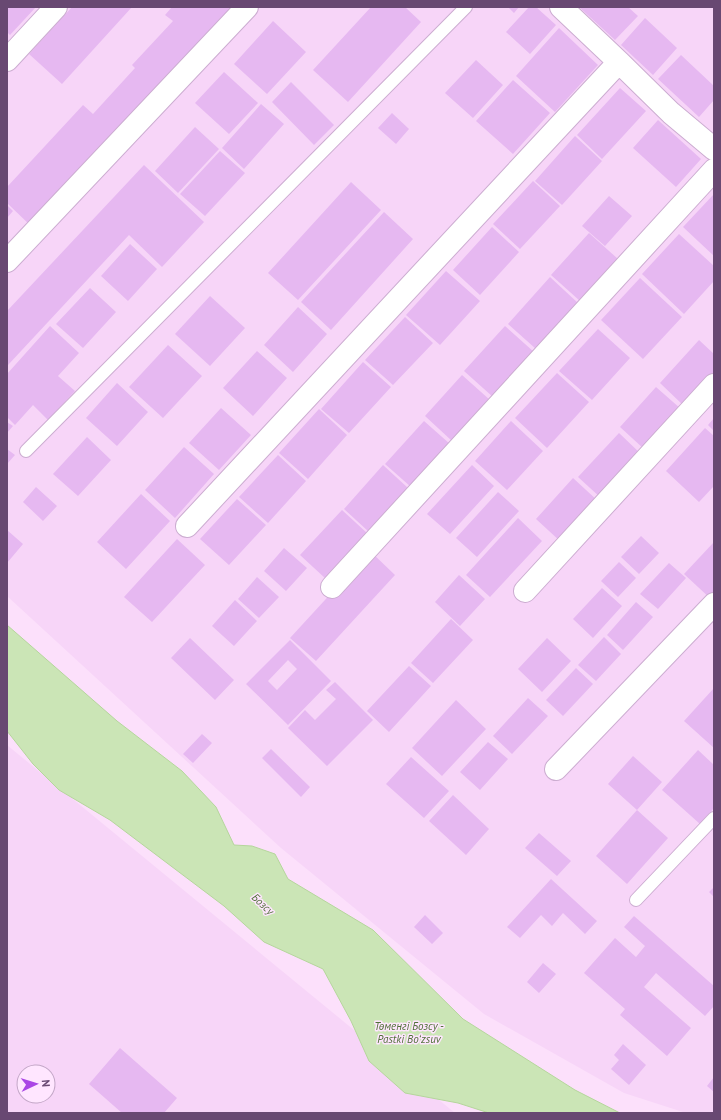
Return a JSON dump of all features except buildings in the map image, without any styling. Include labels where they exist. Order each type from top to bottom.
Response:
[{"type":"street","points":[[7,60],[56,7]]},
{"type":"street","points":[[7,261],[247,7]]},
{"type":"street","points":[[561,7],[672,113],[714,149]]},
{"type":"street","points":[[187,526],[619,62]]},
{"type":"street","points":[[332,587],[714,170]]},
{"type":"street","points":[[525,591],[714,385]]},
{"type":"street","points":[[556,769],[714,604]]},
{"type":"lane","points":[[26,452],[466,7]]},
{"type":"lane","points":[[636,900],[714,818]]},
{"type":"shaded area","points":[[7,7],[714,7],[714,1113],[686,1113],[624,1093],[484,1014],[281,848],[7,596]]},
{"type":"shaded area","points":[[7,745],[455,1113],[7,1113]]},
{"type":"water","name":"Төменгі Бозсу - Pastki Boʻzsuv","points":[[7,625],[117,721],[182,771],[216,807],[234,845],[252,846],[275,854],[288,879],[373,930],[463,1019],[575,1090],[620,1113],[489,1113],[458,1103],[405,1093],[369,1061],[351,1021],[323,969],[264,942],[224,906],[110,820],[59,790],[33,764],[7,731]]},
{"type":"water label","name":"Бозсу","points":[[263,904]]}]
